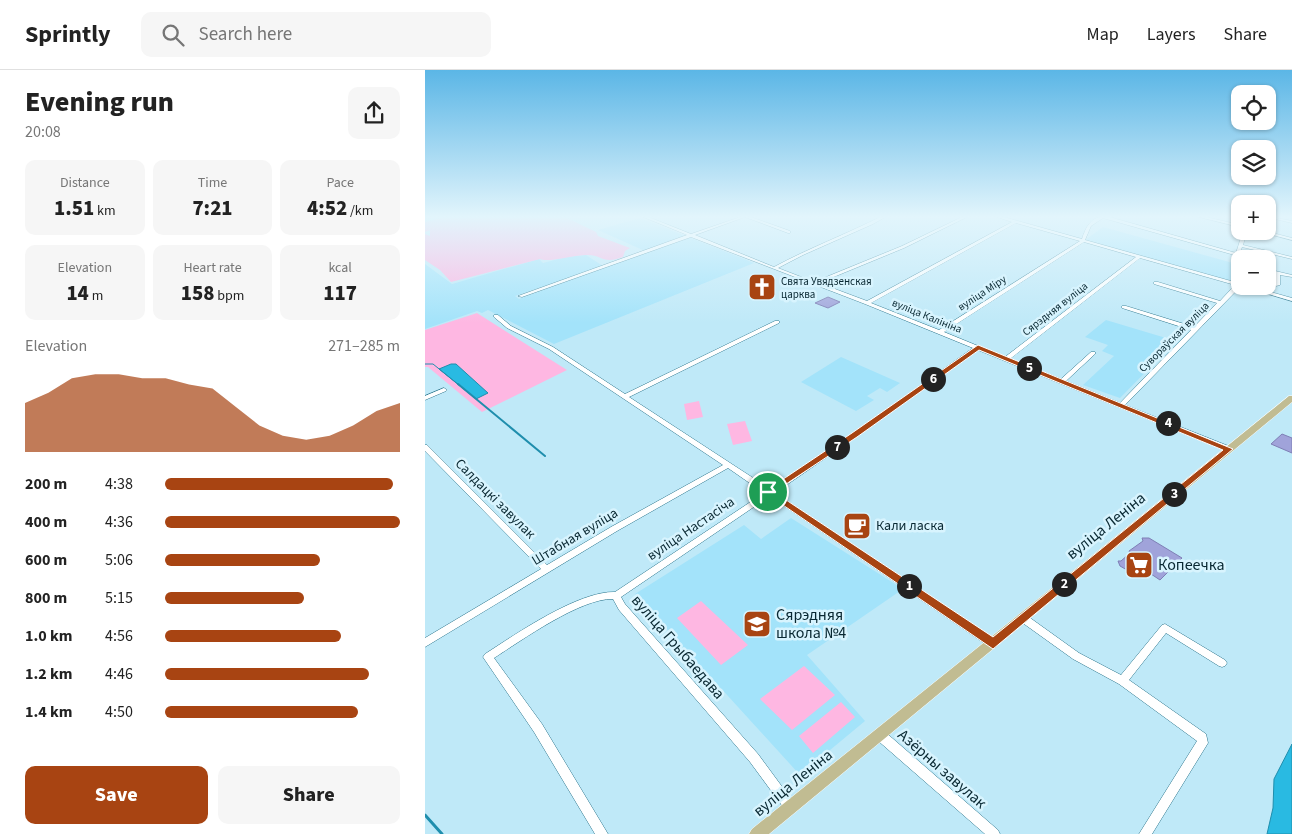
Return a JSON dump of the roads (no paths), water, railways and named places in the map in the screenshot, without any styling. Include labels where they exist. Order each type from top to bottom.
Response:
[{"type":"main road","name":"вуліца Леніна","points":[[757,834],[993,644],[1292,398]]},
{"type":"street","points":[[520,296],[644,252]]},
{"type":"street","name":"вуліца Калініна","points":[[733,252],[815,282],[1206,439],[1224,453]]},
{"type":"street","points":[[775,268],[805,252]]},
{"type":"street","points":[[815,282],[891,252]]},
{"type":"street","points":[[867,303],[961,252]]},
{"type":"street","name":"вуліца Міру","points":[[939,332],[1066,252]]},
{"type":"street","points":[[1120,252],[1231,283]]},
{"type":"street","points":[[1266,252],[1292,258]]},
{"type":"street","name":"Сярэдняя вуліца","points":[[1007,359],[1139,257]]},
{"type":"street","points":[[1278,285],[1278,273],[1292,276]]},
{"type":"street","points":[[1156,283],[1221,303]]},
{"type":"street","name":"Сувораўская вуліца","points":[[1121,405],[1231,294]]},
{"type":"street","points":[[1275,295],[1292,300]]},
{"type":"street","points":[[1124,307],[1194,329]]},
{"type":"street","points":[[496,316],[509,327],[551,348],[993,644]]},
{"type":"street","points":[[625,397],[777,322]]},
{"type":"street","name":"вуліца Настасіча","points":[[616,596],[855,435],[978,347]]},
{"type":"street","points":[[1062,381],[1093,353]]},
{"type":"street","points":[[425,398],[444,390]]},
{"type":"street","points":[[1206,439],[1223,443],[1239,441]]},
{"type":"street","points":[[1206,439],[1224,453]]},
{"type":"street","name":"Салдацкі завулак","points":[[425,447],[547,570]]},
{"type":"street","name":"Штабная вуліца","points":[[425,643],[615,529],[727,466]]},
{"type":"street","name":"вуліца Грыбаедава","points":[[602,834],[538,728],[488,657],[592,597],[611,594],[616,596],[622,607],[754,758],[790,808]]},
{"type":"street","points":[[1023,618],[1076,656],[1122,681],[1198,733],[1203,742],[1145,834]]},
{"type":"street","points":[[1122,681],[1165,628],[1222,663]]},
{"type":"street","name":"Азёрны завулак","points":[[880,734],[984,830],[994,834]]},
{"type":"water","points":[[456,364],[488,393],[476,399],[439,369]]},
{"type":"water","points":[[1292,744],[1292,834],[1267,834],[1273,808],[1274,779]]},
{"type":"waterway","points":[[425,364],[433,364],[459,385]]},
{"type":"waterway","points":[[458,384],[545,456]]},
{"type":"waterway","points":[[425,815],[442,834]]},
{"type":"place","name":"Свята Увядзенская царква","points":[[762,287]]},
{"type":"place","name":"Кали ласка","points":[[857,526]]},
{"type":"place","name":"Копеечка","points":[[1139,565]]},
{"type":"place","name":"Сярэдняя школа №4","points":[[757,624]]}]
